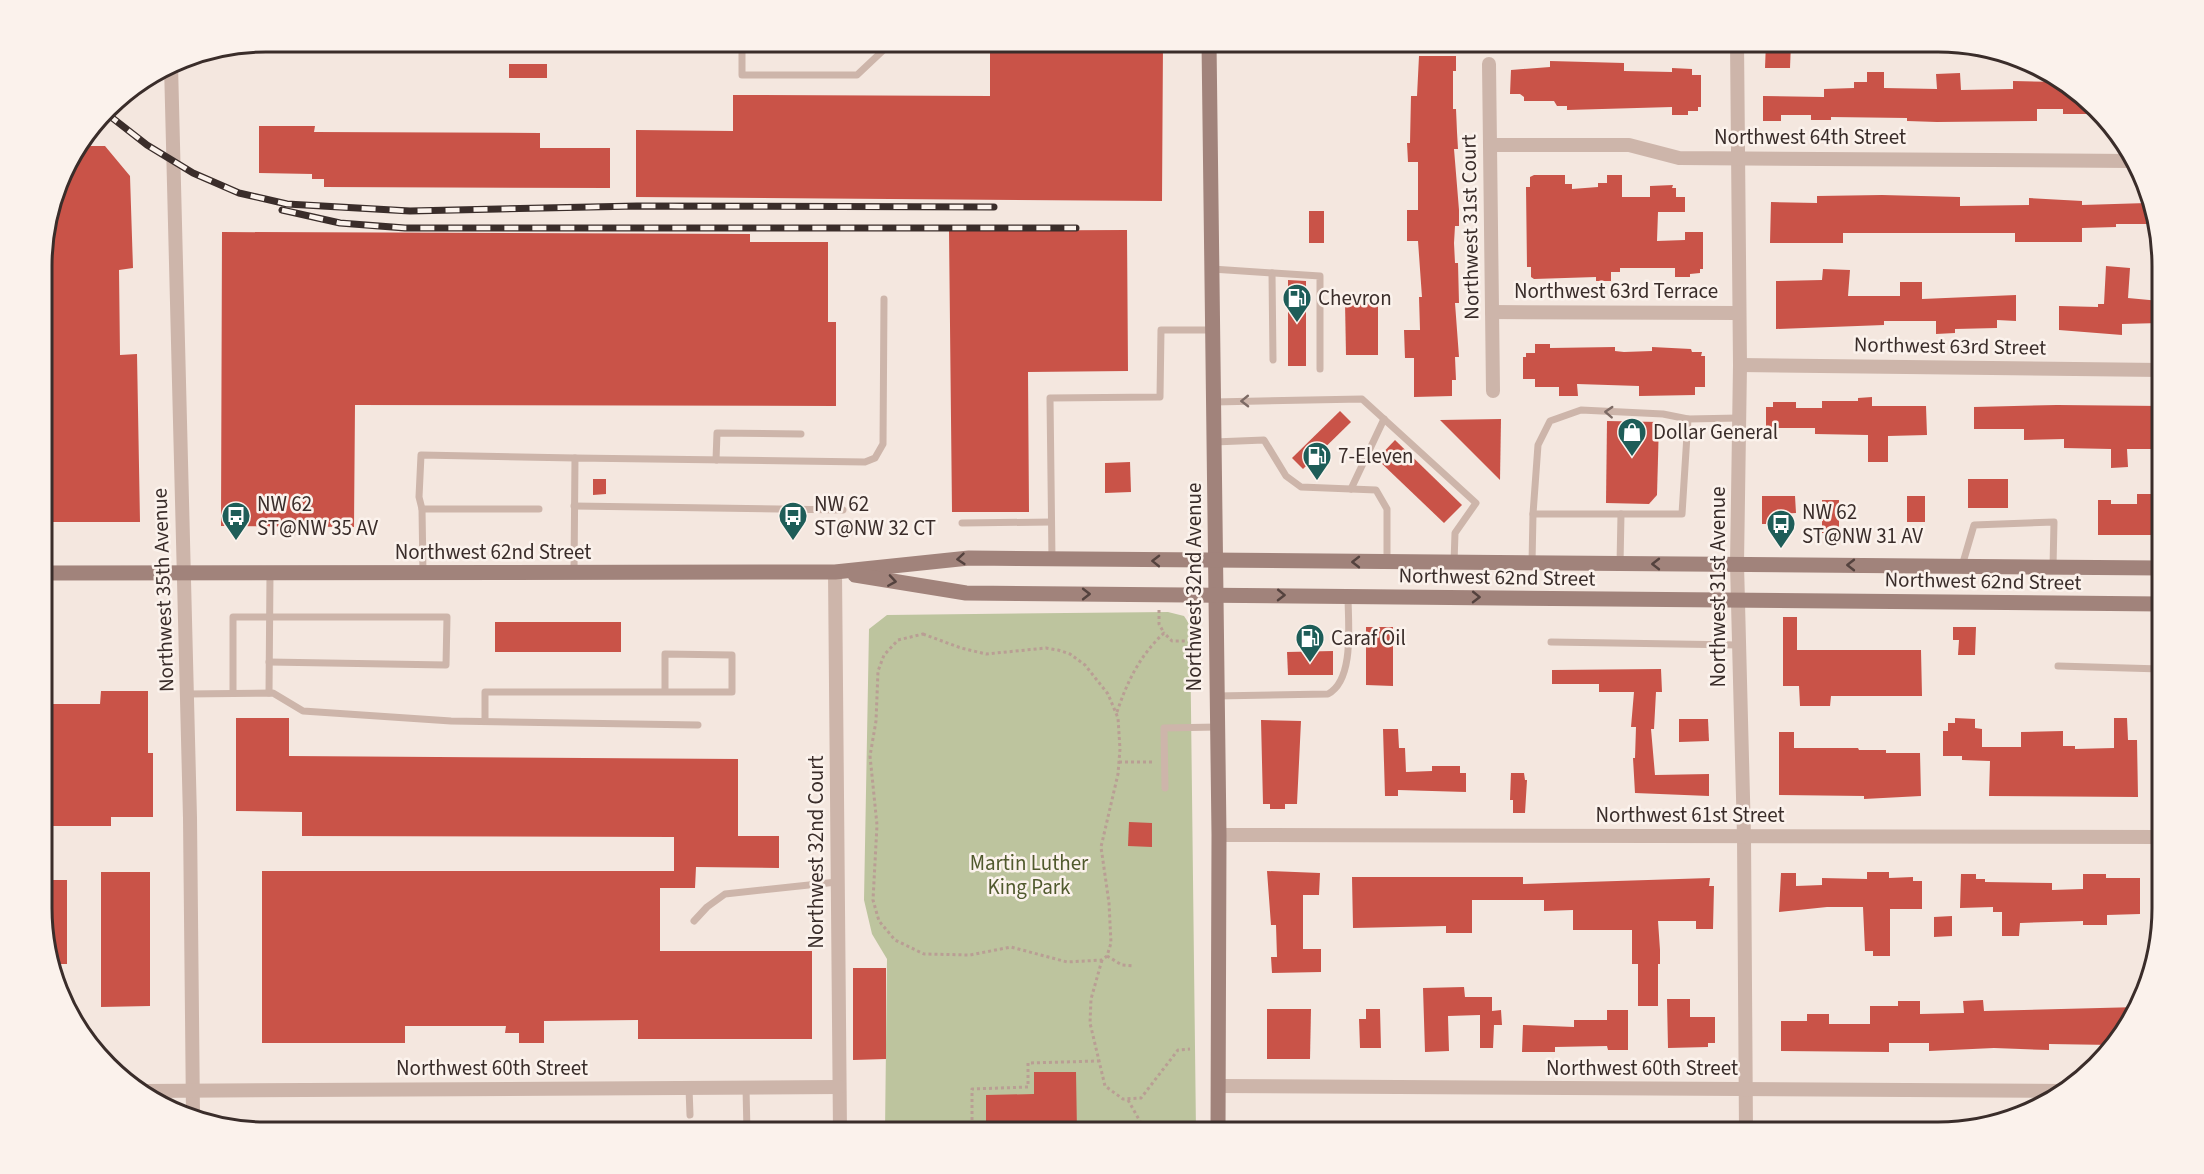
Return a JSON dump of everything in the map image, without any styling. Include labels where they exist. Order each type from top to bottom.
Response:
[{"type":"main road","name":"Northwest 32nd Avenue","points":[[1209,52],[1219,835],[1218,1122]]},
{"type":"main road","name":"Northwest 62nd Street","points":[[53,573],[835,572],[969,558],[2152,568]]},
{"type":"main road","name":"Northwest 62nd Street","points":[[835,572],[966,593],[2152,604]]},
{"type":"street","name":"Northwest 31st Avenue","points":[[1737,52],[1740,365],[1737,564],[1744,836],[1746,1122]]},
{"type":"street","name":"Northwest 31st Court","points":[[1489,64],[1493,391]]},
{"type":"street","name":"Northwest 35th Avenue","points":[[171,75],[187,694],[193,1108]]},
{"type":"street","name":"Northwest 64th Street","points":[[1490,145],[1629,146],[1679,158],[2124,161]]},
{"type":"street","name":"Northwest 63rd Terrace","points":[[1492,312],[1739,313]]},
{"type":"street","name":"Northwest 63rd Street","points":[[1740,365],[2152,370]]},
{"type":"street","name":"Northwest 32nd Court","points":[[835,572],[840,1122]]},
{"type":"street","name":"Northwest 61st Street","points":[[1219,835],[2152,837]]},
{"type":"street","name":"Northwest 60th Street","points":[[1218,1086],[2048,1091]]},
{"type":"street","name":"Northwest 60th Street","points":[[156,1091],[839,1087]]},
{"type":"lane","points":[[742,52],[742,75],[857,75],[881,52]]},
{"type":"lane","points":[[1212,269],[1320,276],[1320,369]]},
{"type":"lane","points":[[1272,273],[1273,360]]},
{"type":"lane","points":[[423,573],[423,509],[419,497],[421,455],[865,462],[875,458],[883,444],[884,299]]},
{"type":"lane","points":[[1052,559],[1050,398],[1160,397],[1161,330],[1212,330]]},
{"type":"lane","points":[[1214,402],[1362,399],[1476,503],[1455,533],[1454,562]]},
{"type":"lane","points":[[1532,563],[1538,445],[1550,421],[1581,410],[1663,414],[1688,419],[1739,418]]},
{"type":"lane","points":[[1351,489],[1384,418]]},
{"type":"lane","points":[[1533,514],[1682,514],[1688,419]]},
{"type":"lane","points":[[716,460],[717,433],[801,434]]},
{"type":"lane","points":[[1214,442],[1264,440],[1286,476],[1301,487],[1376,490],[1387,509],[1387,562]]},
{"type":"lane","points":[[574,573],[575,458]]},
{"type":"lane","points":[[574,506],[843,510]]},
{"type":"lane","points":[[423,509],[538,509]]},
{"type":"lane","points":[[1620,564],[1621,514]]},
{"type":"lane","points":[[962,523],[1051,522]]},
{"type":"lane","points":[[1962,566],[1974,525],[2054,522],[2054,567]]},
{"type":"lane","points":[[269,693],[270,574]]},
{"type":"lane","points":[[1216,696],[1328,694],[1334,691],[1342,678],[1348,658],[1348,596]]},
{"type":"lane","points":[[233,693],[233,617],[447,617],[446,665],[269,662]]},
{"type":"lane","points":[[1551,642],[1739,645]]},
{"type":"lane","points":[[485,721],[485,692],[664,692],[732,692],[732,655],[665,654],[664,692]]},
{"type":"lane","points":[[2058,666],[2152,669]]},
{"type":"lane","points":[[187,694],[269,693],[303,711],[485,721],[698,725]]},
{"type":"lane","points":[[1165,788],[1164,728],[1216,727]]},
{"type":"lane","points":[[694,921],[707,907],[725,894],[837,882]]},
{"type":"lane","points":[[689,1088],[690,1115]]},
{"type":"lane","points":[[746,1088],[747,1122]]},
{"type":"path","points":[[1159,610],[1159,624],[1164,633],[1172,640],[1187,641]]},
{"type":"path","points":[[1116,714],[1131,676],[1153,643],[1164,633]]},
{"type":"path","points":[[911,635],[933,636],[961,648],[986,654],[1046,648],[1070,654],[1097,678],[1108,694],[1116,714],[1120,734],[1119,762],[1101,847],[1111,920],[1111,943],[1107,956],[1102,960],[1068,962],[1011,947],[970,955],[924,954],[895,940],[879,921],[873,900],[877,825],[870,756],[876,722],[878,671],[888,649],[898,640],[911,635]]},
{"type":"path","points":[[1119,762],[1164,762]]},
{"type":"path","points":[[1107,956],[1122,965],[1134,966]]},
{"type":"path","points":[[1102,960],[1090,1011],[1098,1061],[1105,1086],[1113,1095],[1128,1100],[1141,1098],[1178,1050],[1190,1049]]},
{"type":"path","points":[[972,1122],[972,1089],[1028,1088],[1028,1063],[1098,1061]]},
{"type":"path","points":[[1128,1100],[1140,1122]]},
{"type":"green space","name":"Martin Luther King Park","points":[[1168,612],[1184,616],[1190,625],[1196,1122],[885,1122],[887,959],[872,934],[864,900],[869,629],[887,615]]},
{"type":"building","points":[[990,52],[1163,52],[1162,201],[636,197],[636,130],[733,131],[733,95],[990,96]]},
{"type":"building","points":[[1766,52],[1791,52],[1790,68],[1765,68]]},
{"type":"building","points":[[1419,56],[1456,56],[1456,71],[1453,71],[1453,109],[1456,109],[1458,149],[1454,149],[1459,226],[1455,226],[1454,243],[1455,263],[1458,263],[1459,303],[1455,303],[1459,357],[1455,357],[1456,380],[1452,380],[1452,396],[1414,397],[1414,358],[1405,358],[1404,330],[1420,330],[1419,297],[1422,297],[1418,241],[1407,241],[1407,210],[1418,210],[1418,162],[1408,162],[1407,143],[1410,143],[1411,96],[1417,96]]},
{"type":"building","points":[[1550,61],[1624,63],[1624,71],[1672,72],[1672,68],[1692,69],[1692,75],[1701,75],[1701,107],[1698,107],[1698,111],[1688,111],[1688,115],[1672,115],[1672,107],[1567,110],[1567,106],[1557,106],[1554,101],[1524,101],[1524,97],[1520,94],[1510,94],[1511,70],[1550,67]]},
{"type":"building","points":[[509,64],[547,64],[547,78],[509,78]]},
{"type":"building","points":[[1867,72],[1884,72],[1884,88],[1937,89],[1936,74],[1960,73],[1961,90],[2013,89],[2013,81],[2046,82],[2088,114],[2063,114],[2063,109],[2037,109],[2037,121],[1937,122],[1907,121],[1907,118],[1831,117],[1831,120],[1811,120],[1811,115],[1781,115],[1781,121],[1763,121],[1763,96],[1824,97],[1824,89],[1854,88],[1854,82],[1867,82]]},
{"type":"building","points":[[259,126],[315,126],[314,132],[540,133],[540,148],[610,148],[610,188],[324,187],[324,179],[312,179],[312,174],[259,173]]},
{"type":"building","points":[[90,146],[105,146],[130,176],[133,268],[119,270],[120,355],[137,354],[140,522],[53,522],[54,238],[69,184]]},
{"type":"building","points":[[1565,175],[1565,184],[1572,184],[1572,189],[1598,187],[1598,183],[1607,183],[1607,175],[1622,175],[1622,197],[1650,197],[1650,186],[1673,185],[1672,188],[1676,188],[1676,197],[1685,197],[1685,212],[1658,212],[1657,241],[1685,240],[1685,232],[1703,232],[1703,269],[1700,269],[1700,273],[1690,274],[1690,277],[1675,277],[1675,268],[1620,268],[1620,272],[1611,272],[1611,281],[1596,281],[1596,277],[1534,279],[1531,277],[1531,267],[1527,267],[1526,187],[1530,187],[1530,177]]},
{"type":"building","points":[[1817,196],[1960,197],[1960,206],[2029,205],[2029,198],[2082,201],[2082,205],[2142,203],[2147,224],[2116,224],[2116,227],[2082,228],[2082,242],[2015,242],[2015,233],[1843,233],[1843,243],[1770,243],[1771,202],[1817,203]]},
{"type":"building","points":[[1309,211],[1324,211],[1324,243],[1309,243]]},
{"type":"building","points":[[1127,230],[1128,371],[1028,372],[1029,512],[952,512],[949,231]]},
{"type":"building","points":[[222,232],[750,234],[750,242],[828,242],[828,322],[836,322],[836,406],[355,405],[354,527],[221,526]]},
{"type":"building","points":[[2106,266],[2130,268],[2128,298],[2152,300],[2152,323],[2122,324],[2122,335],[2059,330],[2059,306],[2098,307],[2098,304],[2104,304]]},
{"type":"building","points":[[1823,269],[1850,270],[1848,296],[1900,296],[1900,282],[1922,282],[1922,299],[2016,295],[2016,321],[1997,320],[1997,328],[1955,329],[1955,333],[1936,334],[1936,321],[1884,321],[1884,325],[1776,329],[1776,281],[1822,280]]},
{"type":"building","name":"Chevron","points":[[1288,280],[1306,281],[1306,366],[1288,366]]},
{"type":"building","points":[[1345,302],[1378,302],[1378,355],[1346,355]]},
{"type":"building","points":[[1535,344],[1550,344],[1550,348],[1615,347],[1615,351],[1624,352],[1652,351],[1652,347],[1691,349],[1692,352],[1702,352],[1701,356],[1705,356],[1705,387],[1695,387],[1695,395],[1639,396],[1639,386],[1577,384],[1578,396],[1559,396],[1559,387],[1535,387],[1535,379],[1523,379],[1523,357],[1526,357],[1526,353],[1535,353]]},
{"type":"building","points":[[1872,397],[1872,406],[1926,406],[1927,435],[1888,436],[1888,462],[1868,462],[1868,435],[1815,434],[1815,428],[1766,428],[1766,407],[1773,407],[1773,402],[1796,402],[1796,408],[1822,408],[1822,401],[1858,401],[1858,398]]},
{"type":"building","points":[[2152,406],[2152,449],[2127,449],[2128,467],[2111,468],[2111,449],[2064,448],[2064,439],[2024,440],[2024,429],[1974,429],[1974,407]]},
{"type":"building","points":[[1340,411],[1351,422],[1303,469],[1292,458]]},
{"type":"building","points":[[1501,419],[1500,480],[1440,420]]},
{"type":"building","name":"Dollar General","points":[[1607,421],[1659,422],[1657,495],[1649,504],[1606,503]]},
{"type":"building","points":[[1395,440],[1462,505],[1444,523],[1377,459]]},
{"type":"building","points":[[1130,462],[1131,492],[1105,493],[1105,463]]},
{"type":"building","points":[[593,479],[606,479],[606,494],[593,495]]},
{"type":"building","points":[[1968,479],[2008,479],[2008,508],[1968,508]]},
{"type":"building","points":[[2137,494],[2152,494],[2152,535],[2098,535],[2098,500],[2111,500],[2111,504],[2137,504]]},
{"type":"building","points":[[1762,496],[1795,496],[1796,513],[1776,514],[1776,524],[1762,524]]},
{"type":"building","points":[[1907,496],[1925,496],[1925,522],[1907,522]]},
{"type":"building","points":[[1822,500],[1839,500],[1839,533],[1822,533]]},
{"type":"building","points":[[1783,617],[1797,617],[1797,650],[1921,650],[1922,696],[1831,696],[1830,706],[1800,706],[1799,686],[1783,686]]},
{"type":"building","points":[[495,622],[621,622],[621,652],[495,652]]},
{"type":"building","points":[[1366,627],[1393,627],[1393,686],[1366,685]]},
{"type":"building","points":[[1953,627],[1976,627],[1975,655],[1958,655],[1959,640],[1953,640]]},
{"type":"building","name":"Caraf Oil","points":[[1333,651],[1333,675],[1288,675],[1287,652]]},
{"type":"building","points":[[1661,669],[1662,692],[1656,692],[1654,729],[1651,729],[1655,775],[1709,774],[1709,796],[1635,793],[1633,758],[1635,758],[1636,727],[1631,727],[1634,692],[1599,692],[1599,684],[1552,684],[1552,670]]},
{"type":"building","points":[[101,691],[148,691],[148,753],[153,753],[153,817],[111,817],[111,826],[52,826],[52,704],[100,704]]},
{"type":"building","points":[[236,718],[289,718],[289,756],[738,759],[738,836],[779,836],[779,868],[696,867],[695,888],[660,888],[660,951],[812,951],[812,1039],[638,1039],[638,1020],[544,1021],[544,1043],[519,1043],[519,1033],[505,1033],[506,1026],[405,1026],[405,1043],[262,1043],[262,871],[674,871],[674,837],[302,836],[302,812],[236,811]]},
{"type":"building","points":[[1955,718],[1975,719],[1975,728],[1982,729],[1982,747],[2021,747],[2021,732],[2063,731],[2063,746],[2075,746],[2075,749],[2114,748],[2114,718],[2127,718],[2128,740],[2137,740],[2138,797],[1989,796],[1990,761],[1962,760],[1962,756],[1943,756],[1943,731],[1948,731],[1948,723],[1955,723]]},
{"type":"building","points":[[1679,719],[1708,719],[1709,741],[1679,742]]},
{"type":"building","points":[[1261,720],[1301,721],[1297,804],[1285,804],[1285,809],[1270,809],[1270,804],[1263,804]]},
{"type":"building","points":[[1383,729],[1398,729],[1399,748],[1405,748],[1406,772],[1432,771],[1432,766],[1460,766],[1460,773],[1466,773],[1466,792],[1398,790],[1398,796],[1385,796]]},
{"type":"building","points":[[1779,732],[1794,732],[1794,748],[1858,748],[1859,750],[1886,750],[1886,753],[1920,753],[1921,796],[1864,799],[1864,796],[1779,795]]},
{"type":"building","points":[[1511,773],[1524,773],[1525,780],[1527,780],[1525,813],[1513,813],[1513,800],[1510,800]]},
{"type":"building","points":[[1129,822],[1152,823],[1152,847],[1128,846]]},
{"type":"building","points":[[1267,871],[1320,873],[1319,895],[1303,895],[1303,949],[1321,949],[1321,972],[1272,973],[1271,957],[1277,957],[1276,925],[1271,925]]},
{"type":"building","points":[[101,872],[150,872],[150,1006],[101,1007]]},
{"type":"building","points":[[1867,872],[1889,872],[1889,878],[1913,877],[1913,881],[1922,881],[1922,909],[1890,909],[1890,956],[1873,956],[1873,951],[1865,951],[1863,907],[1827,907],[1779,912],[1781,873],[1796,873],[1796,886],[1822,885],[1822,878],[1867,879]]},
{"type":"building","points":[[1961,874],[1976,874],[1976,879],[1985,879],[1985,882],[2052,883],[2052,890],[2083,889],[2083,874],[2106,874],[2106,878],[2140,878],[2140,914],[2107,915],[2107,925],[2083,925],[2083,921],[2020,923],[2019,936],[2002,936],[2002,912],[1993,912],[1993,907],[1960,908]]},
{"type":"building","points":[[1352,877],[1523,877],[1523,884],[1710,878],[1709,886],[1714,886],[1713,929],[1696,929],[1696,921],[1658,921],[1660,964],[1658,964],[1658,1006],[1638,1006],[1638,964],[1632,964],[1632,930],[1573,930],[1573,910],[1544,911],[1544,900],[1472,900],[1472,933],[1446,933],[1446,926],[1353,928]]},
{"type":"building","points":[[52,880],[67,880],[67,964],[60,964],[54,936]]},
{"type":"building","points":[[1952,916],[1952,936],[1934,937],[1934,917]]},
{"type":"building","points":[[853,968],[886,968],[886,1059],[853,1060]]},
{"type":"building","points":[[1464,987],[1465,997],[1492,997],[1492,1011],[1501,1010],[1502,1025],[1494,1025],[1493,1048],[1480,1048],[1480,1015],[1448,1016],[1449,1051],[1425,1052],[1423,988]]},
{"type":"building","points":[[1667,999],[1690,999],[1690,1017],[1715,1017],[1715,1043],[1708,1043],[1708,1047],[1668,1048]]},
{"type":"building","points":[[1983,1000],[1984,1011],[2127,1007],[2101,1045],[2049,1044],[2049,1050],[1994,1048],[1929,1051],[1929,1043],[1889,1043],[1889,1052],[1781,1051],[1781,1021],[1807,1021],[1807,1014],[1829,1014],[1829,1024],[1870,1024],[1870,1006],[1898,1006],[1898,1001],[1920,1001],[1920,1014],[1964,1013],[1963,1001]]},
{"type":"building","points":[[1267,1009],[1311,1009],[1310,1059],[1267,1059]]},
{"type":"building","points":[[1366,1009],[1380,1009],[1381,1048],[1360,1048],[1359,1019],[1366,1019]]},
{"type":"building","points":[[1607,1010],[1628,1010],[1628,1050],[1608,1050],[1607,1046],[1555,1047],[1555,1052],[1522,1052],[1523,1025],[1574,1027],[1574,1020],[1607,1020]]},
{"type":"building","points":[[1034,1072],[1076,1072],[1077,1122],[986,1122],[986,1095],[1034,1094]]},
{"type":"railway","points":[[112,118],[147,145],[193,173],[239,193],[287,204],[410,211],[637,206],[994,207]]},
{"type":"railway","points":[[282,210],[340,223],[405,228],[1076,228]]},
{"type":"place","name":"Chevron","points":[[1297,324]]},
{"type":"place","name":"Dollar General","points":[[1632,458]]},
{"type":"place","name":"7-Eleven","points":[[1317,482]]},
{"type":"place","name":"NW 62 ST@NW 35 AV","points":[[236,542]]},
{"type":"place","name":"NW 62 ST@NW 32 CT","points":[[793,542]]},
{"type":"place","name":"NW 62 ST@NW 31 AV","points":[[1781,550]]},
{"type":"place","name":"Caraf Oil","points":[[1310,664]]}]
